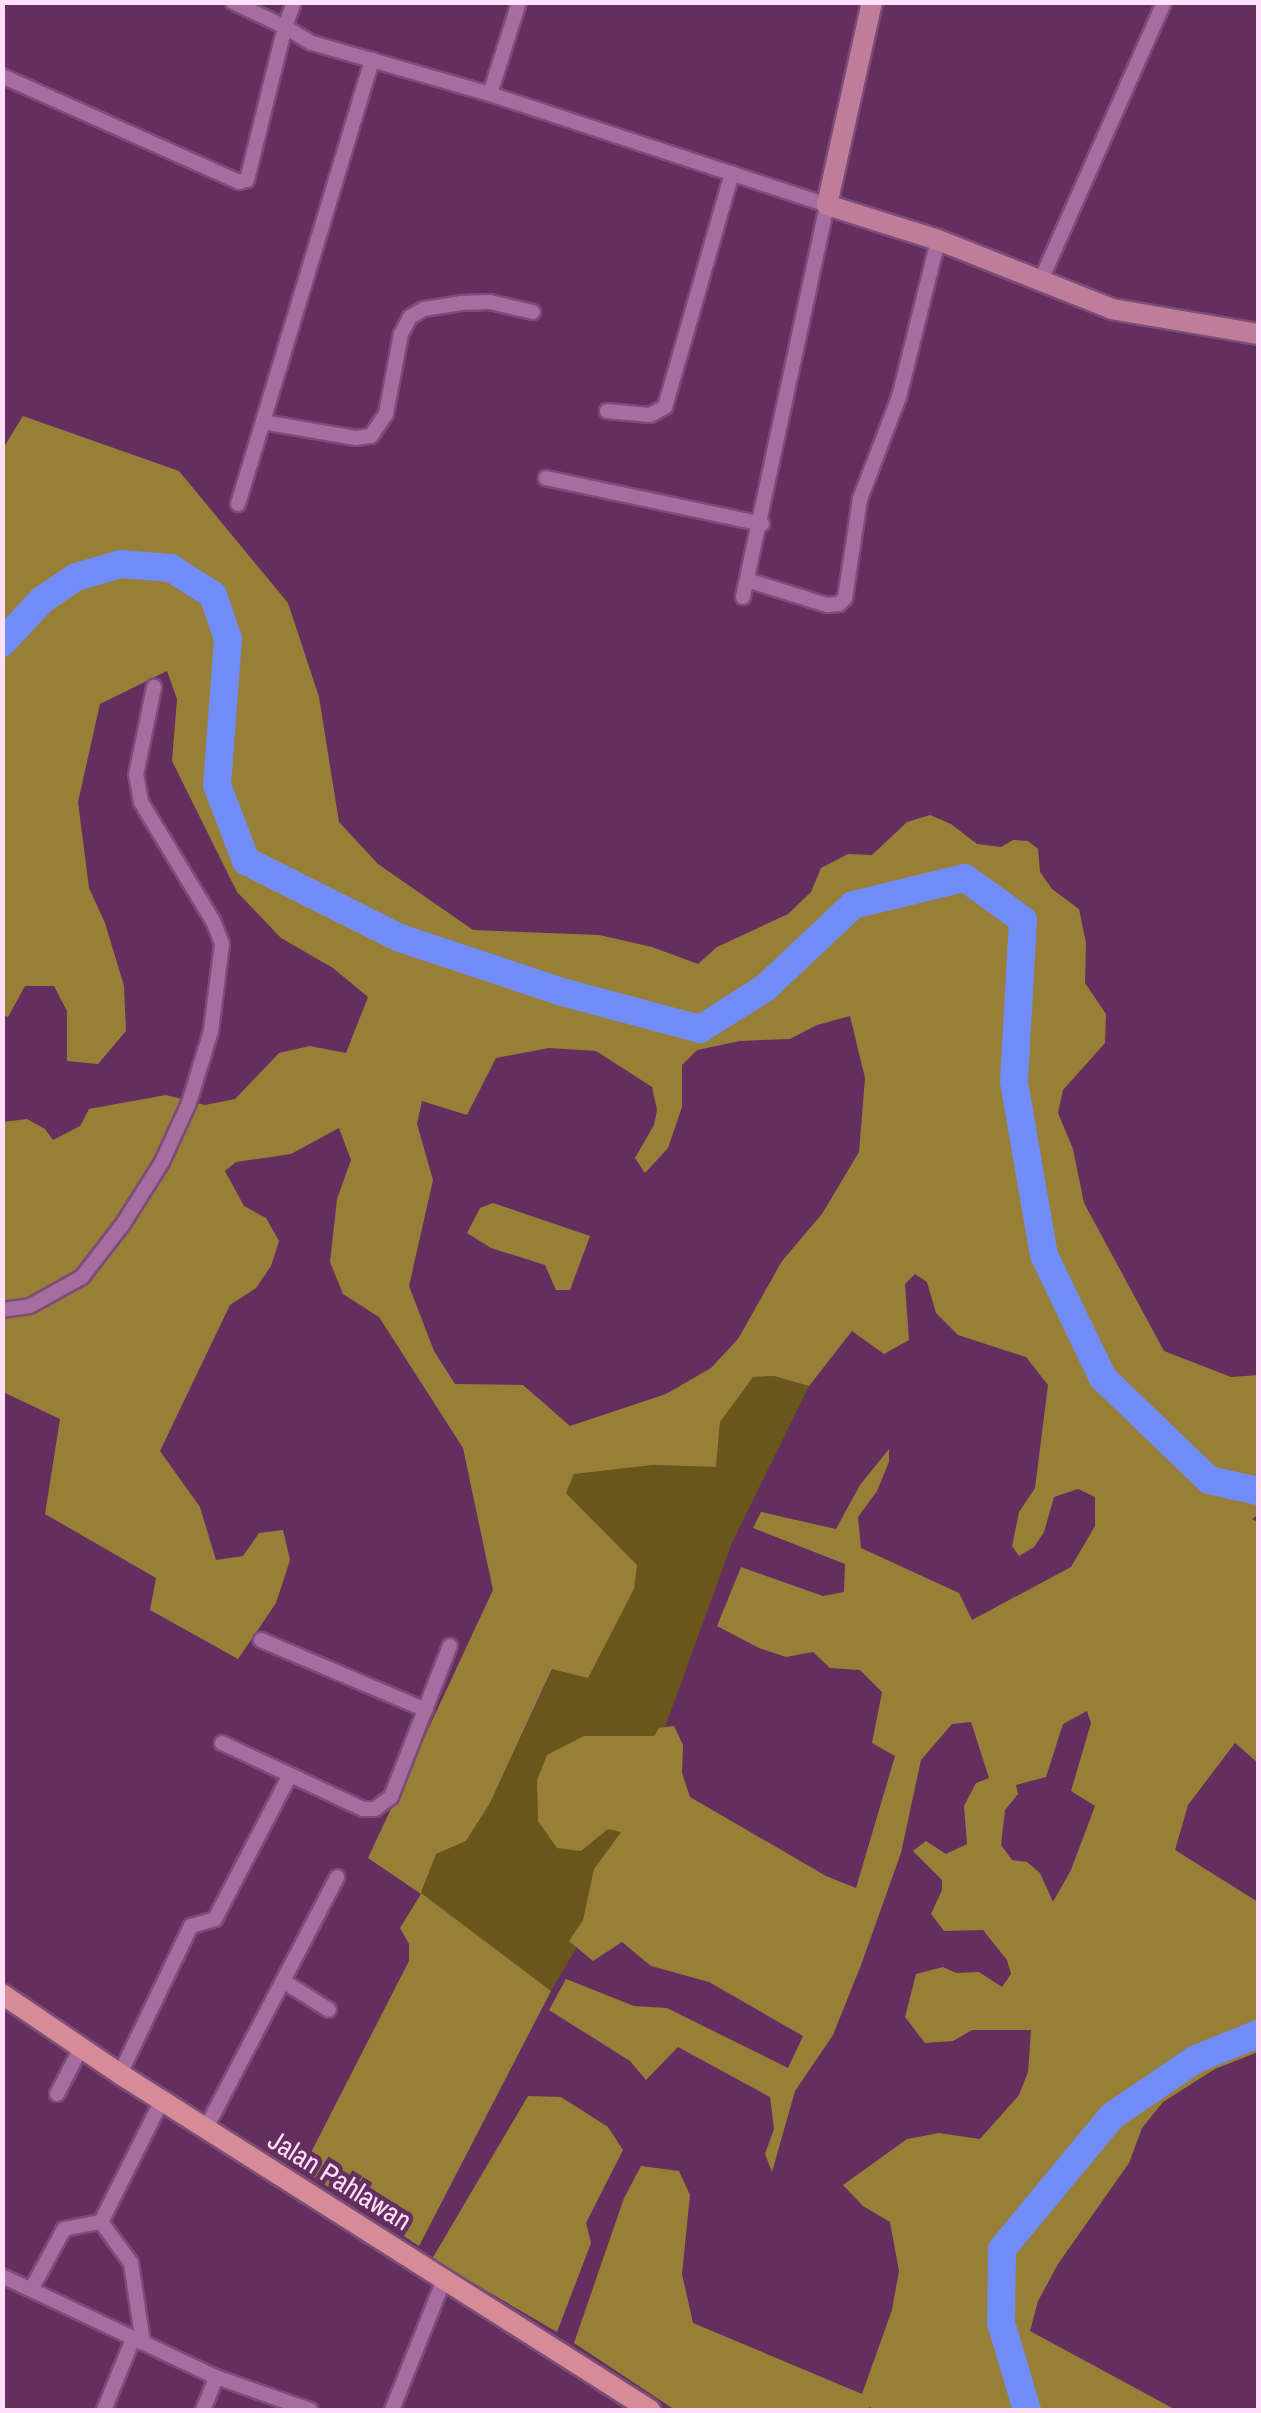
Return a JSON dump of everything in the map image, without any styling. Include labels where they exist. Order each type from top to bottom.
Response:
[{"type":"main road","name":"Jalan Pahlawan","points":[[2,1994],[120,2074],[650,2410]]},
{"type":"street","points":[[233,2],[312,42],[490,94],[938,240],[1112,309],[1258,334]]},
{"type":"street","points":[[2,76],[239,182],[252,174],[294,2]]},
{"type":"street","points":[[490,94],[519,2]]},
{"type":"street","points":[[743,598],[872,2]]},
{"type":"street","points":[[1041,280],[1164,2]]},
{"type":"street","points":[[238,504],[372,60]]},
{"type":"street","points":[[607,411],[650,415],[664,406],[732,173]]},
{"type":"street","points":[[747,580],[827,605],[839,604],[845,598],[860,499],[904,380],[938,240]]},
{"type":"street","points":[[263,422],[356,438],[371,436],[386,414],[401,334],[410,317],[424,309],[460,303],[490,302],[534,312]]},
{"type":"street","points":[[546,478],[762,524]]},
{"type":"street","points":[[2,1310],[30,1306],[82,1278],[123,1224],[162,1162],[189,1103],[211,1031],[222,971],[222,944],[142,802],[136,775],[154,688]]},
{"type":"street","points":[[260,1640],[426,1710]]},
{"type":"street","points":[[222,1743],[363,1809],[375,1810],[391,1796],[450,1646]]},
{"type":"street","points":[[120,2074],[190,1926],[215,1920],[290,1775]]},
{"type":"street","points":[[206,2128],[337,1878]]},
{"type":"street","points":[[283,1981],[328,2010]]},
{"type":"street","points":[[58,2094],[82,2046]]},
{"type":"street","points":[[101,2222],[162,2100]]},
{"type":"street","points":[[32,2288],[64,2229],[101,2222]]},
{"type":"street","points":[[101,2222],[131,2264],[138,2341],[104,2410]]},
{"type":"street","points":[[2,2276],[216,2377],[304,2409]]},
{"type":"street","points":[[392,2410],[444,2279]]},
{"type":"street","points":[[202,2410],[216,2377]]},
{"type":"shaded area","points":[[23,416],[179,471],[288,603],[319,697],[339,822],[378,864],[473,930],[599,935],[652,947],[698,964],[717,947],[788,914],[811,892],[821,868],[848,854],[872,855],[907,822],[930,815],[951,824],[977,844],[1001,847],[1013,840],[1028,841],[1038,849],[1040,872],[1052,889],[1079,909],[1086,943],[1085,983],[1106,1014],[1105,1043],[1063,1090],[1058,1113],[1073,1149],[1084,1203],[1164,1351],[1231,1377],[1258,1375],[1258,1515],[1252,1519],[1258,1522],[1258,1763],[1235,1743],[1188,1805],[1175,1850],[1258,1902],[1258,2052],[1215,2069],[1163,2102],[1142,2128],[1129,2163],[1058,2264],[1038,2301],[1030,2331],[1176,2410],[675,2410],[574,2343],[624,2198],[641,2166],[679,2171],[690,2195],[682,2274],[693,2323],[862,2394],[892,2310],[899,2271],[890,2222],[863,2206],[843,2185],[907,2139],[939,2133],[980,2139],[1019,2095],[1028,2072],[1031,2030],[972,2030],[953,2041],[925,2043],[905,2017],[916,1974],[943,1967],[956,1973],[979,1972],[1002,1987],[1011,1974],[1007,1960],[983,1930],[944,1931],[931,1914],[942,1890],[942,1880],[913,1851],[926,1841],[946,1854],[967,1844],[964,1806],[976,1783],[989,1778],[971,1722],[952,1724],[921,1760],[901,1853],[861,1965],[833,2035],[795,2091],[772,2172],[765,2154],[774,2129],[770,2097],[678,2047],[646,2080],[630,2061],[549,2010],[566,1979],[634,2006],[667,2008],[788,2068],[803,2036],[709,1982],[651,1966],[622,1942],[593,1961],[569,1941],[583,1920],[594,1869],[621,1832],[608,1829],[581,1851],[557,1848],[538,1821],[537,1780],[547,1755],[584,1736],[654,1736],[659,1728],[674,1726],[683,1745],[682,1773],[690,1797],[826,1876],[856,1888],[895,1756],[872,1743],[882,1692],[860,1670],[830,1668],[813,1652],[786,1657],[717,1626],[741,1567],[823,1596],[844,1592],[845,1564],[753,1528],[761,1512],[836,1529],[860,1485],[889,1449],[889,1462],[877,1491],[858,1517],[861,1548],[959,1593],[972,1620],[1071,1567],[1095,1526],[1095,1497],[1078,1489],[1054,1497],[1044,1532],[1034,1547],[1019,1556],[1012,1546],[1019,1512],[1035,1488],[1048,1385],[1026,1357],[958,1335],[936,1313],[927,1282],[915,1274],[905,1284],[909,1340],[884,1354],[852,1331],[809,1386],[774,1376],[753,1377],[720,1422],[716,1467],[653,1465],[574,1474],[566,1493],[637,1565],[634,1589],[588,1678],[552,1669],[490,1803],[466,1841],[436,1854],[421,1893],[551,1991],[419,2246],[302,2170],[409,1961],[409,1944],[400,1928],[421,1894],[368,1858],[493,1590],[463,1448],[379,1317],[343,1294],[330,1262],[337,1199],[351,1160],[339,1128],[291,1154],[236,1162],[225,1171],[244,1206],[266,1218],[279,1241],[271,1266],[256,1288],[230,1305],[160,1451],[200,1507],[216,1560],[243,1556],[259,1533],[283,1530],[290,1560],[276,1603],[238,1659],[150,1610],[156,1578],[45,1514],[60,1419],[3,1392],[3,1122],[27,1119],[45,1129],[53,1140],[80,1126],[89,1109],[166,1095],[205,1105],[235,1099],[279,1053],[310,1046],[346,1053],[368,997],[333,968],[281,938],[237,892],[172,761],[177,699],[167,671],[100,704],[78,802],[89,888],[105,923],[124,986],[126,1031],[98,1064],[67,1061],[67,1011],[54,986],[25,986],[8,1017],[3,1015],[2,450]],"holes":[[[850,1016],[865,1078],[859,1152],[822,1214],[782,1261],[738,1339],[711,1368],[666,1394],[570,1426],[523,1385],[455,1384],[434,1351],[409,1286],[433,1180],[417,1124],[422,1101],[467,1115],[496,1058],[549,1048],[596,1051],[652,1087],[657,1110],[654,1125],[635,1158],[645,1173],[668,1148],[682,1107],[682,1065],[697,1050],[740,1041],[790,1039],[817,1025]],[[1087,1711],[1091,1723],[1071,1791],[1095,1806],[1071,1870],[1053,1902],[1040,1873],[1027,1862],[1012,1860],[1001,1845],[1005,1810],[1018,1794],[1016,1785],[1046,1777],[1063,1724]]]},
{"type":"shaded area","points":[[493,1203],[590,1236],[570,1290],[556,1290],[545,1265],[491,1248],[467,1233],[480,1208]]},
{"type":"shaded area","points":[[774,1376],[809,1386],[732,1543],[598,1911],[551,1991],[421,1894],[436,1854],[466,1841],[490,1803],[553,1669],[637,1565],[566,1493],[574,1473],[653,1465],[716,1467],[720,1422],[730,1406],[753,1377]]},
{"type":"shaded area","points":[[528,2096],[561,2097],[608,2127],[623,2150],[586,2223],[591,2243],[557,2332],[432,2259]]},
{"type":"waterway","points":[[2,643],[42,600],[76,577],[121,564],[171,568],[213,595],[228,639],[217,785],[246,861],[400,938],[562,992],[700,1029],[765,988],[853,905],[965,878],[1023,920],[1014,1082],[1044,1255],[1103,1378],[1209,1480],[1258,1491]]},
{"type":"waterway","points":[[1027,2410],[1001,2323],[1002,2249],[1112,2116],[1196,2059],[1258,2034]]}]
